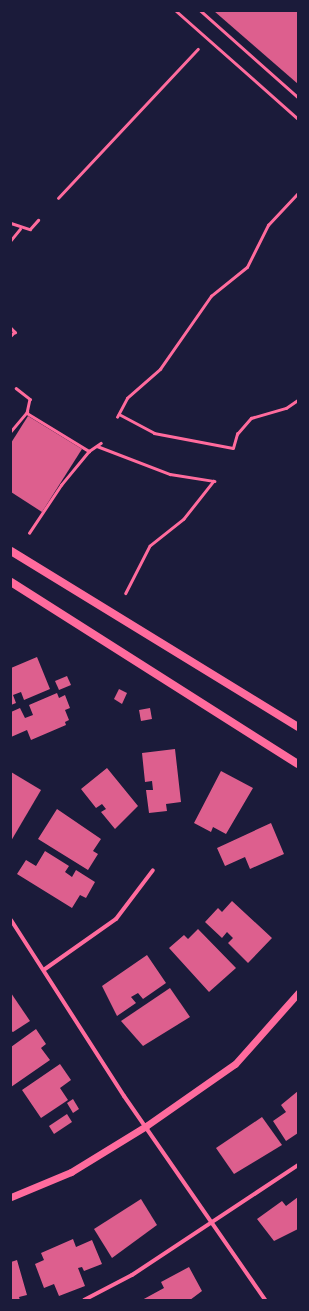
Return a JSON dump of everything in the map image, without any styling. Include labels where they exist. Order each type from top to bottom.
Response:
[{"type":"main road","points":[[11,551],[298,727]]},
{"type":"main road","points":[[11,582],[298,764]]},
{"type":"street","points":[[45,968],[116,919],[153,870]]},
{"type":"street","points":[[11,920],[45,968],[146,1126],[265,1300]]},
{"type":"street","points":[[11,1197],[71,1172],[146,1126],[235,1064],[298,993]]},
{"type":"street","points":[[84,1300],[132,1275],[213,1224],[298,1165]]},
{"type":"lane","points":[[176,11],[298,119]]},
{"type":"path","points":[[201,11],[298,97]]},
{"type":"path","points":[[58,198],[198,49]]},
{"type":"path","points":[[117,418],[127,398],[160,369],[211,296],[247,268],[268,225],[298,193]]},
{"type":"path","points":[[11,223],[20,229],[30,229],[38,220]]},
{"type":"path","points":[[11,240],[20,229]]},
{"type":"path","points":[[11,328],[15,332],[11,336]]},
{"type":"path","points":[[11,431],[27,412],[30,399],[16,388]]},
{"type":"path","points":[[119,414],[154,432],[234,448],[237,434],[251,418],[286,408],[298,400]]},
{"type":"path","points":[[27,412],[89,451]]},
{"type":"path","points":[[29,533],[61,485],[89,451],[101,443]]},
{"type":"path","points":[[97,446],[170,474],[214,481],[184,519],[150,546],[126,593]]},
{"type":"building","points":[[214,11],[298,11],[298,84]]},
{"type":"building","points":[[28,416],[82,449],[42,512],[11,492],[11,443]]},
{"type":"building","points":[[37,657],[50,689],[24,700],[21,692],[13,695],[16,703],[11,705],[11,668]]},
{"type":"building","points":[[67,676],[71,685],[59,690],[55,681]]},
{"type":"building","points":[[119,689],[127,693],[122,704],[114,699]]},
{"type":"building","points":[[57,693],[59,698],[65,695],[70,708],[65,710],[69,720],[65,722],[66,725],[31,740],[27,730],[11,737],[11,712],[20,708],[25,718],[33,715],[29,705]]},
{"type":"building","points":[[150,708],[152,719],[141,721],[139,710]]},
{"type":"building","points":[[175,749],[181,802],[166,804],[167,811],[149,813],[146,790],[153,790],[152,781],[145,782],[142,753]]},
{"type":"building","points":[[107,768],[138,806],[115,829],[101,812],[106,809],[102,804],[96,808],[81,789]]},
{"type":"building","points":[[221,771],[253,788],[226,834],[213,827],[211,832],[194,823]]},
{"type":"building","points":[[11,772],[41,790],[11,841]]},
{"type":"building","points":[[57,809],[101,839],[93,851],[98,854],[88,870],[38,839]]},
{"type":"building","points":[[271,823],[284,854],[250,869],[245,857],[225,866],[217,848]]},
{"type":"building","points":[[45,851],[69,866],[65,872],[72,877],[76,870],[95,882],[86,898],[80,895],[72,908],[17,874],[26,860],[36,866]]},
{"type":"building","points":[[232,901],[272,938],[248,963],[228,943],[233,938],[227,932],[222,938],[205,922],[218,908],[222,912]]},
{"type":"building","points":[[198,929],[236,968],[209,992],[169,948],[184,935],[188,939]]},
{"type":"building","points":[[147,955],[166,983],[143,999],[138,993],[131,997],[136,1003],[117,1016],[102,986]]},
{"type":"building","points":[[170,988],[190,1017],[143,1046],[121,1021]]},
{"type":"building","points":[[11,993],[30,1021],[13,1032],[11,1031]]},
{"type":"building","points":[[36,1029],[46,1044],[41,1048],[50,1060],[11,1087],[11,1047]]},
{"type":"building","points":[[60,1064],[71,1080],[60,1088],[68,1100],[41,1118],[22,1090]]},
{"type":"building","points":[[298,1091],[298,1133],[286,1141],[273,1121],[286,1112],[281,1105]]},
{"type":"building","points":[[73,1099],[79,1109],[73,1113],[67,1103]]},
{"type":"building","points":[[67,1114],[72,1122],[54,1134],[49,1126]]},
{"type":"building","points":[[262,1117],[282,1145],[234,1174],[216,1148]]},
{"type":"building","points":[[298,1197],[298,1229],[274,1241],[257,1219],[282,1201],[286,1206]]},
{"type":"building","points":[[141,1199],[157,1225],[112,1258],[94,1229]]},
{"type":"building","points":[[73,1239],[76,1247],[92,1240],[102,1264],[84,1271],[82,1267],[78,1268],[85,1286],[59,1296],[54,1284],[44,1288],[35,1264],[44,1260],[41,1253]]},
{"type":"building","points":[[17,1260],[27,1295],[19,1297],[20,1300],[11,1300],[11,1262]]},
{"type":"building","points":[[189,1267],[202,1291],[190,1300],[142,1300],[164,1288],[161,1282]]}]
